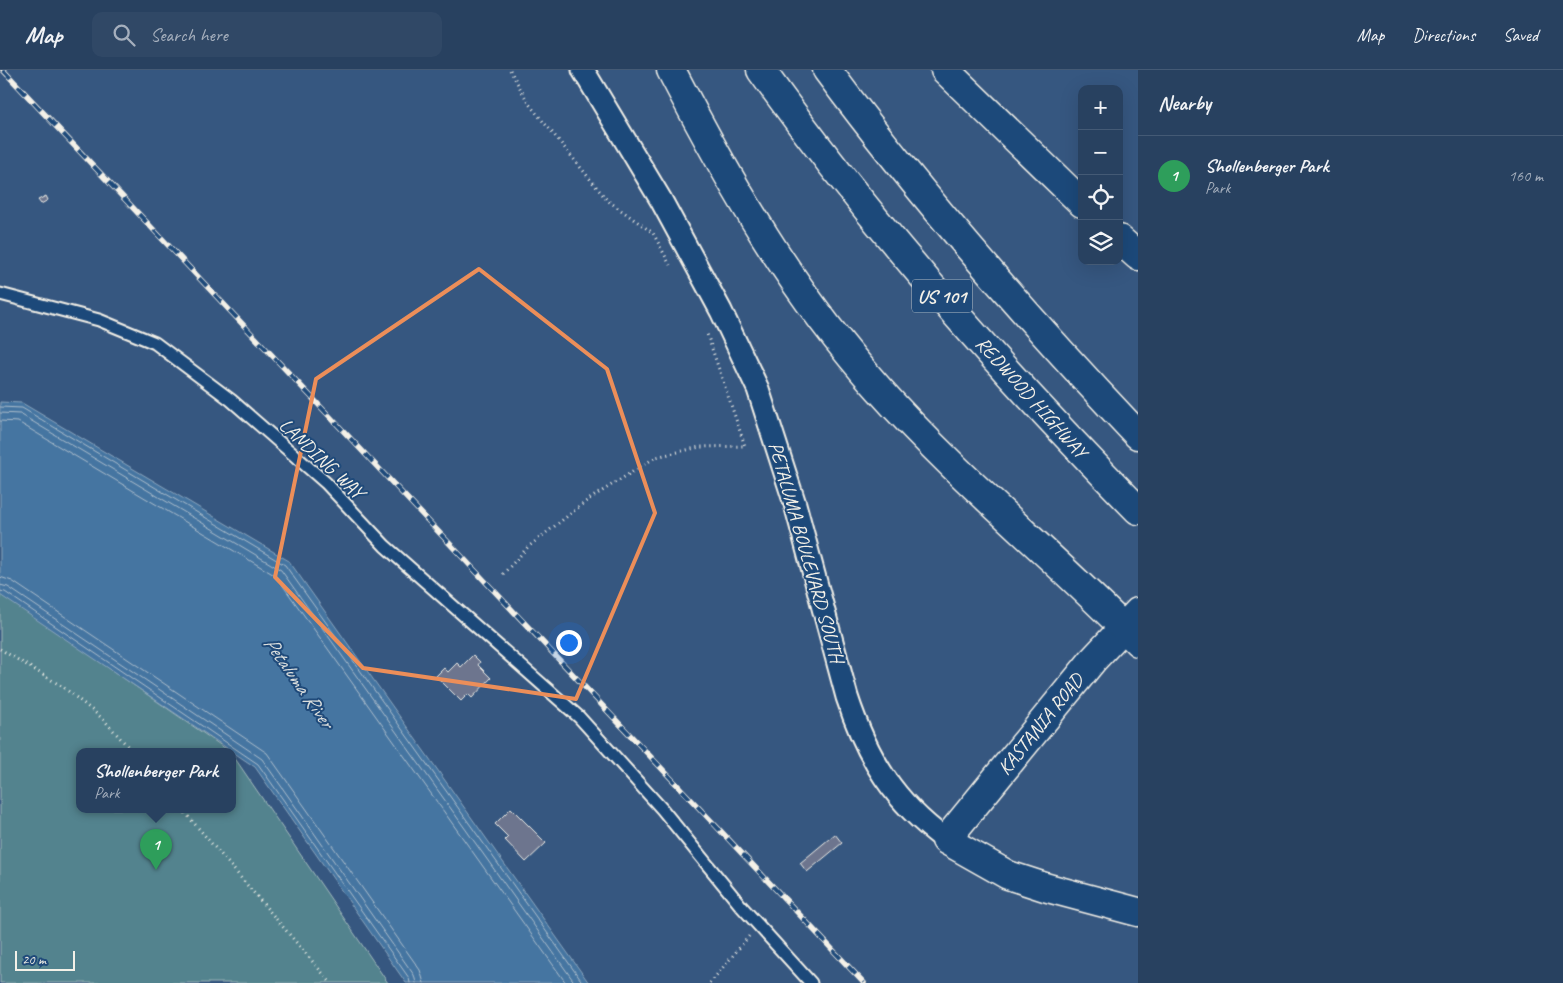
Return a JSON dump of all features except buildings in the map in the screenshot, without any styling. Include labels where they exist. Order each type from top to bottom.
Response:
[{"type":"main road","points":[[671,70],[714,152],[758,228],[807,300],[861,368],[934,446],[1134,625]]},
{"type":"main road","name":"REDWOOD HIGHWAY","points":[[761,70],[846,181],[957,314],[1044,411],[1138,510]]},
{"type":"main road","name":"US 101","points":[[827,70],[882,142],[975,254],[1050,340],[1138,434]]},
{"type":"main road","points":[[945,70],[1078,199]]},
{"type":"main road","points":[[1123,243],[1138,256]]},
{"type":"main road","name":"KASTANIA ROAD","points":[[946,840],[1093,660],[1134,625]]},
{"type":"main road","name":"PETALUMA BOULEVARD SOUTH","points":[[946,840],[1017,878],[1138,912]]},
{"type":"street","name":"PETALUMA BOULEVARD SOUTH","points":[[583,70],[661,200],[721,311],[758,389],[795,504],[847,697],[864,742],[883,776],[898,797],[922,821],[946,840]]},
{"type":"lane","name":"LANDING WAY","points":[[0,294],[99,320],[156,343],[231,400],[326,483],[385,546],[579,717],[662,809],[758,926],[811,983]]},
{"type":"path","points":[[510,70],[535,112],[608,200],[653,233],[672,267]]},
{"type":"path","points":[[503,574],[528,547],[588,500],[656,457],[700,447],[745,446],[704,325]]},
{"type":"path","points":[[0,649],[64,687],[103,719],[129,748]]},
{"type":"path","points":[[185,813],[331,983]]},
{"type":"path","points":[[710,983],[758,926]]},
{"type":"highlighted area","points":[[479,269],[607,369],[655,513],[576,699],[363,668],[275,577],[316,379]]},
{"type":"green space","points":[[0,593],[225,748],[76,748],[76,813],[236,813],[236,760],[388,983],[0,983]]},
{"type":"water","name":"Petaluma River","points":[[0,402],[22,403],[289,561],[589,983],[406,983],[255,767],[236,754],[236,748],[227,748],[0,595]]},
{"type":"railway","points":[[3,70],[864,983]]},
{"type":"place","name":"Shollenberger Park","points":[[156,870]]}]
